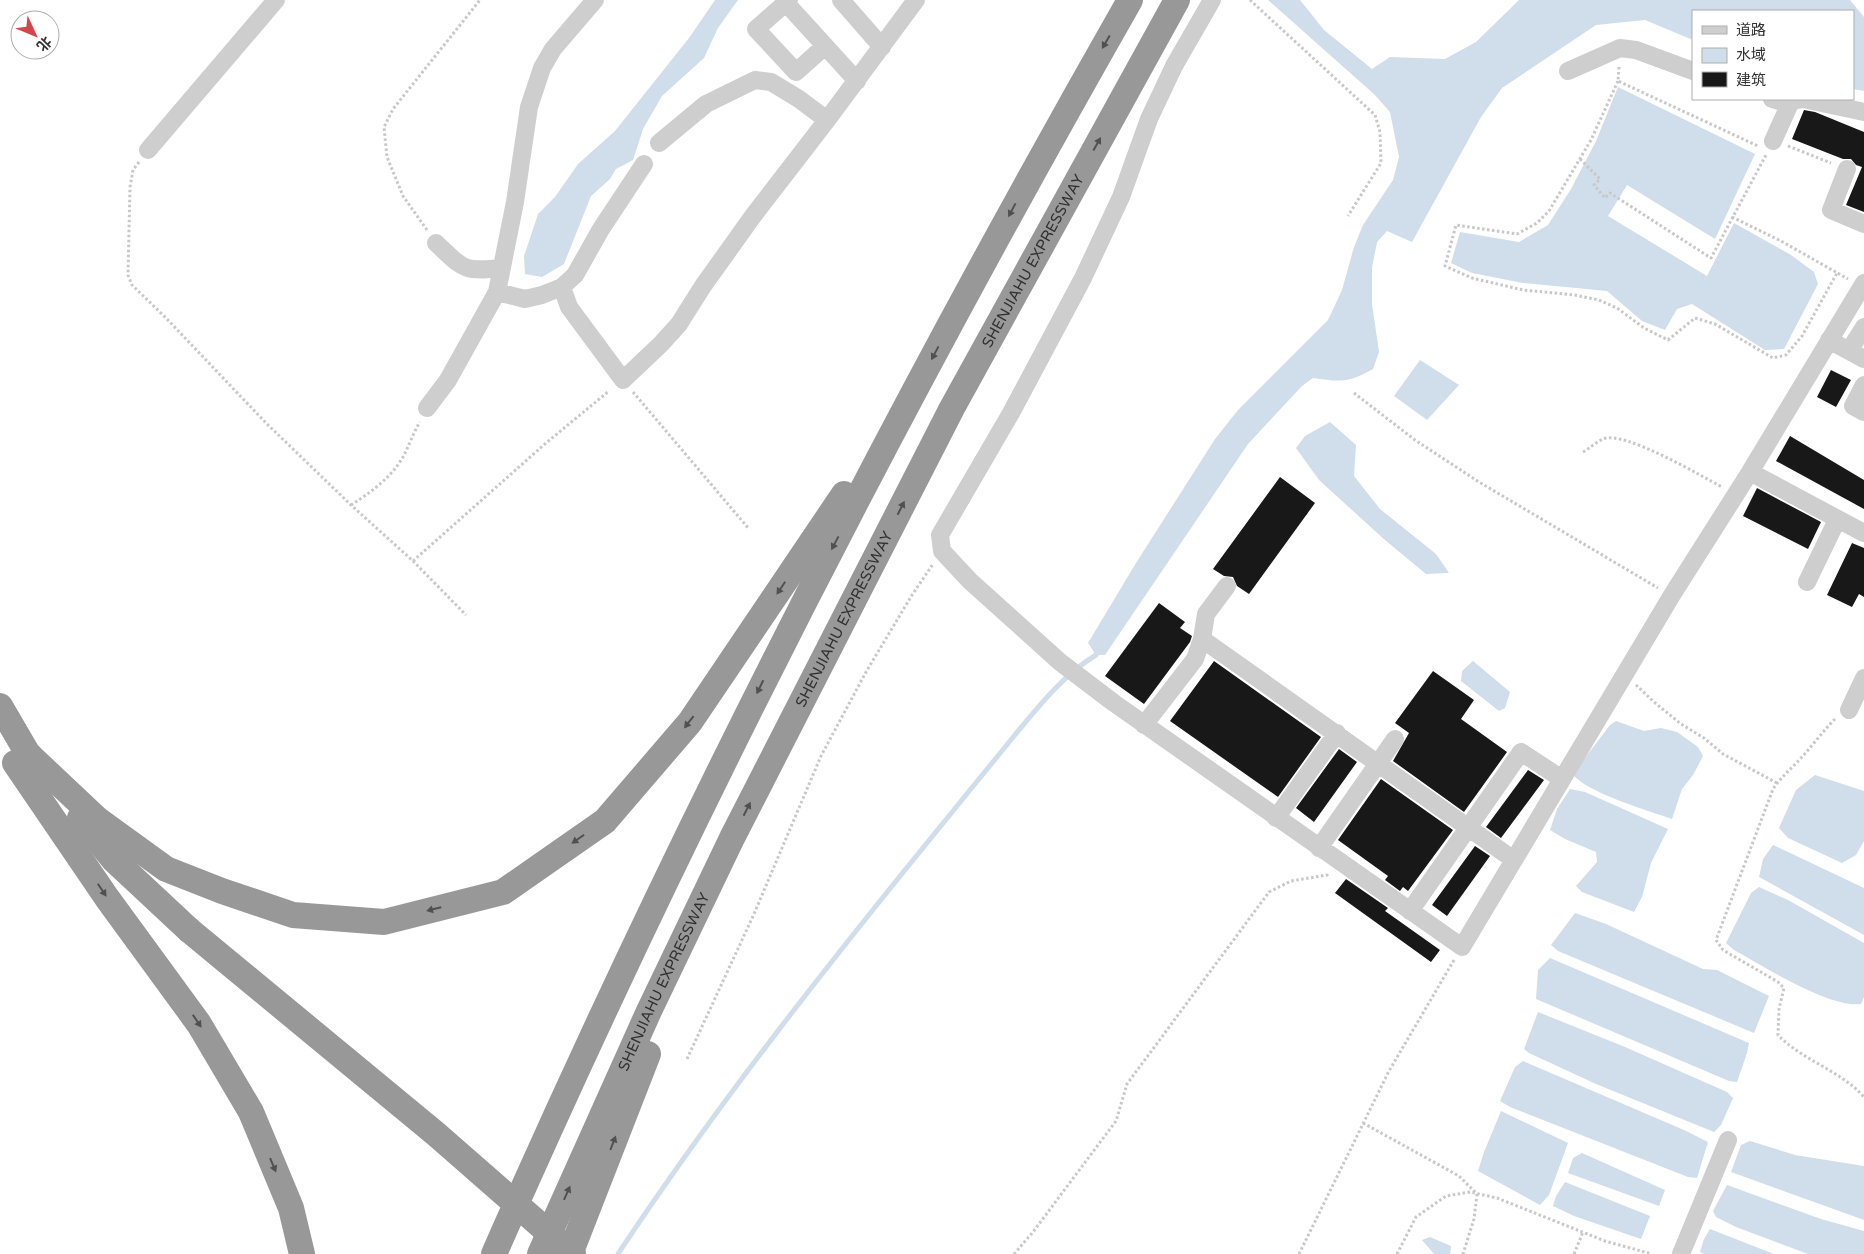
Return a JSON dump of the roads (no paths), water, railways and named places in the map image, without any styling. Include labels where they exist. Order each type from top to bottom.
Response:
[{"type":"highway","points":[[494,1254],[558,1108],[773,661],[916,388],[1035,167],[1130,0]]},
{"type":"highway","name":"SHENJIAHU EXPRESSWAY","points":[[540,1254],[649,1011],[732,838],[952,408],[1177,0]]},
{"type":"highway","points":[[14,754],[97,819],[166,868],[222,891],[293,915],[384,922],[503,892],[605,821],[690,722],[916,388]]},
{"type":"highway","points":[[0,706],[14,754],[107,898],[204,1032],[251,1112],[291,1208],[302,1254]]},
{"type":"highway","points":[[14,754],[66,823],[135,898],[185,935],[436,1134],[571,1254],[732,838]]},
{"type":"highway","points":[[185,935],[550,1254]]},
{"type":"street","points":[[148,150],[276,0]]},
{"type":"street","points":[[427,408],[448,380],[497,292],[515,202],[529,107],[542,68],[553,49],[595,0]]},
{"type":"street","points":[[840,0],[882,47]]},
{"type":"street","points":[[562,288],[568,307],[623,380],[679,324],[703,286],[753,216],[857,81],[916,0]]},
{"type":"street","points":[[1212,0],[1174,66],[1149,119],[1121,197],[1084,278],[1011,413],[940,535],[942,551],[970,581],[1060,662],[1144,725],[1462,946],[1672,596],[1750,472],[1828,340],[1863,285]]},
{"type":"street","points":[[825,46],[796,72],[756,29],[788,1],[857,81]]},
{"type":"street","points":[[1568,71],[1620,48],[1636,50],[1692,71]]},
{"type":"street","points":[[659,143],[706,104],[755,80],[771,82],[799,99],[827,120]]},
{"type":"street","points":[[1775,100],[1782,102],[1797,100]]},
{"type":"street","points":[[1808,100],[1864,112]]},
{"type":"street","points":[[1771,146],[1791,101]]},
{"type":"street","points":[[497,292],[524,299],[562,288],[575,275],[620,197],[644,164]]},
{"type":"street","points":[[1847,169],[1830,210],[1864,224]]},
{"type":"street","points":[[436,243],[464,269],[479,271],[502,268]]},
{"type":"street","points":[[1828,340],[1856,355],[1864,327]]},
{"type":"street","points":[[1864,386],[1853,406],[1864,412]]},
{"type":"street","points":[[1750,472],[1864,533]]},
{"type":"street","points":[[1807,582],[1837,520]]},
{"type":"street","points":[[1144,725],[1195,659],[1202,639],[1206,614],[1226,586]]},
{"type":"street","points":[[1202,639],[1514,860]]},
{"type":"street","points":[[1849,710],[1864,678]]},
{"type":"street","points":[[1276,818],[1336,733]]},
{"type":"street","points":[[1319,848],[1396,739]]},
{"type":"street","points":[[1410,911],[1521,752],[1562,779]]},
{"type":"street","points":[[1681,1254],[1728,1140]]},
{"type":"water","points":[[715,0],[738,0],[718,28],[704,58],[662,96],[643,129],[633,160],[616,169],[610,179],[591,196],[564,264],[542,277],[525,274],[524,256],[538,214],[555,197],[578,164],[615,131],[689,38]]},
{"type":"water","points":[[1268,0],[1300,0],[1324,30],[1372,69],[1390,57],[1445,59],[1476,42],[1519,0],[1850,0],[1864,17],[1864,91],[1854,89],[1854,10],[1692,10],[1692,40],[1645,20],[1596,25],[1502,88],[1481,117],[1412,242],[1387,231],[1377,242],[1372,268],[1372,304],[1379,352],[1373,369],[1357,377],[1344,380],[1313,378],[1302,386],[1248,444],[1105,655],[1096,655],[1088,643],[1136,563],[1215,439],[1238,410],[1328,320],[1342,290],[1354,247],[1363,225],[1393,180],[1399,157],[1390,112],[1375,95]]},
{"type":"water","points":[[1618,87],[1755,154],[1715,239],[1627,185],[1608,216],[1707,276],[1734,223],[1791,255],[1814,272],[1818,284],[1784,349],[1765,350],[1692,304],[1677,309],[1665,330],[1642,321],[1607,291],[1523,283],[1472,273],[1451,263],[1460,232],[1519,242],[1548,225],[1571,189],[1596,141]]},
{"type":"water","points":[[1420,360],[1459,385],[1427,420],[1394,396]]},
{"type":"water","points":[[1330,422],[1356,445],[1354,476],[1380,509],[1436,554],[1449,573],[1426,574],[1385,540],[1319,480],[1296,448],[1305,436]]},
{"type":"water","points":[[1473,661],[1510,692],[1505,708],[1499,711],[1461,681],[1462,671]]},
{"type":"water","points":[[1616,721],[1644,731],[1661,728],[1677,732],[1698,747],[1703,756],[1693,775],[1682,789],[1672,819],[1606,795],[1582,783],[1574,776],[1581,763],[1610,725]]},
{"type":"water","points":[[1815,775],[1864,791],[1864,841],[1856,855],[1842,863],[1788,838],[1779,828],[1796,790]]},
{"type":"water","points":[[1570,789],[1585,792],[1668,829],[1651,863],[1642,897],[1634,912],[1582,892],[1576,886],[1597,862],[1596,852],[1565,839],[1550,830],[1557,809]]},
{"type":"water","points":[[1773,845],[1864,888],[1864,935],[1759,877],[1763,859]]},
{"type":"water","points":[[1759,887],[1788,900],[1864,943],[1864,997],[1861,1004],[1848,1003],[1814,993],[1762,966],[1734,950],[1726,943],[1751,893]]},
{"type":"water","points":[[1575,913],[1606,924],[1703,969],[1717,970],[1769,996],[1754,1033],[1558,951],[1551,945]]},
{"type":"water","points":[[1550,958],[1749,1043],[1737,1082],[1729,1081],[1536,999],[1538,970]]},
{"type":"water","points":[[1538,1012],[1625,1047],[1727,1092],[1733,1098],[1721,1125],[1714,1132],[1596,1084],[1529,1053],[1524,1049]]},
{"type":"water","points":[[1523,1061],[1708,1142],[1697,1178],[1688,1177],[1510,1107],[1500,1101],[1515,1067]]},
{"type":"water","points":[[1501,1111],[1568,1143],[1549,1195],[1540,1205],[1478,1171]]},
{"type":"water","points":[[1750,1141],[1795,1155],[1864,1166],[1864,1220],[1731,1172],[1741,1145]]},
{"type":"water","points":[[1582,1153],[1665,1190],[1659,1206],[1568,1173],[1573,1158]]},
{"type":"water","points":[[1565,1182],[1650,1216],[1641,1239],[1574,1216],[1553,1206],[1556,1196]]},
{"type":"water","points":[[1727,1185],[1821,1219],[1864,1231],[1864,1254],[1808,1254],[1736,1227],[1716,1217],[1713,1211]]},
{"type":"water","points":[[1710,1229],[1774,1254],[1704,1254],[1700,1252],[1704,1239]]},
{"type":"water","points":[[1430,1237],[1451,1246],[1450,1254],[1434,1254],[1422,1240]]},
{"type":"waterway","points":[[618,1254],[738,1084],[866,919],[1042,703],[1062,682],[1096,655],[1099,650]]}]
